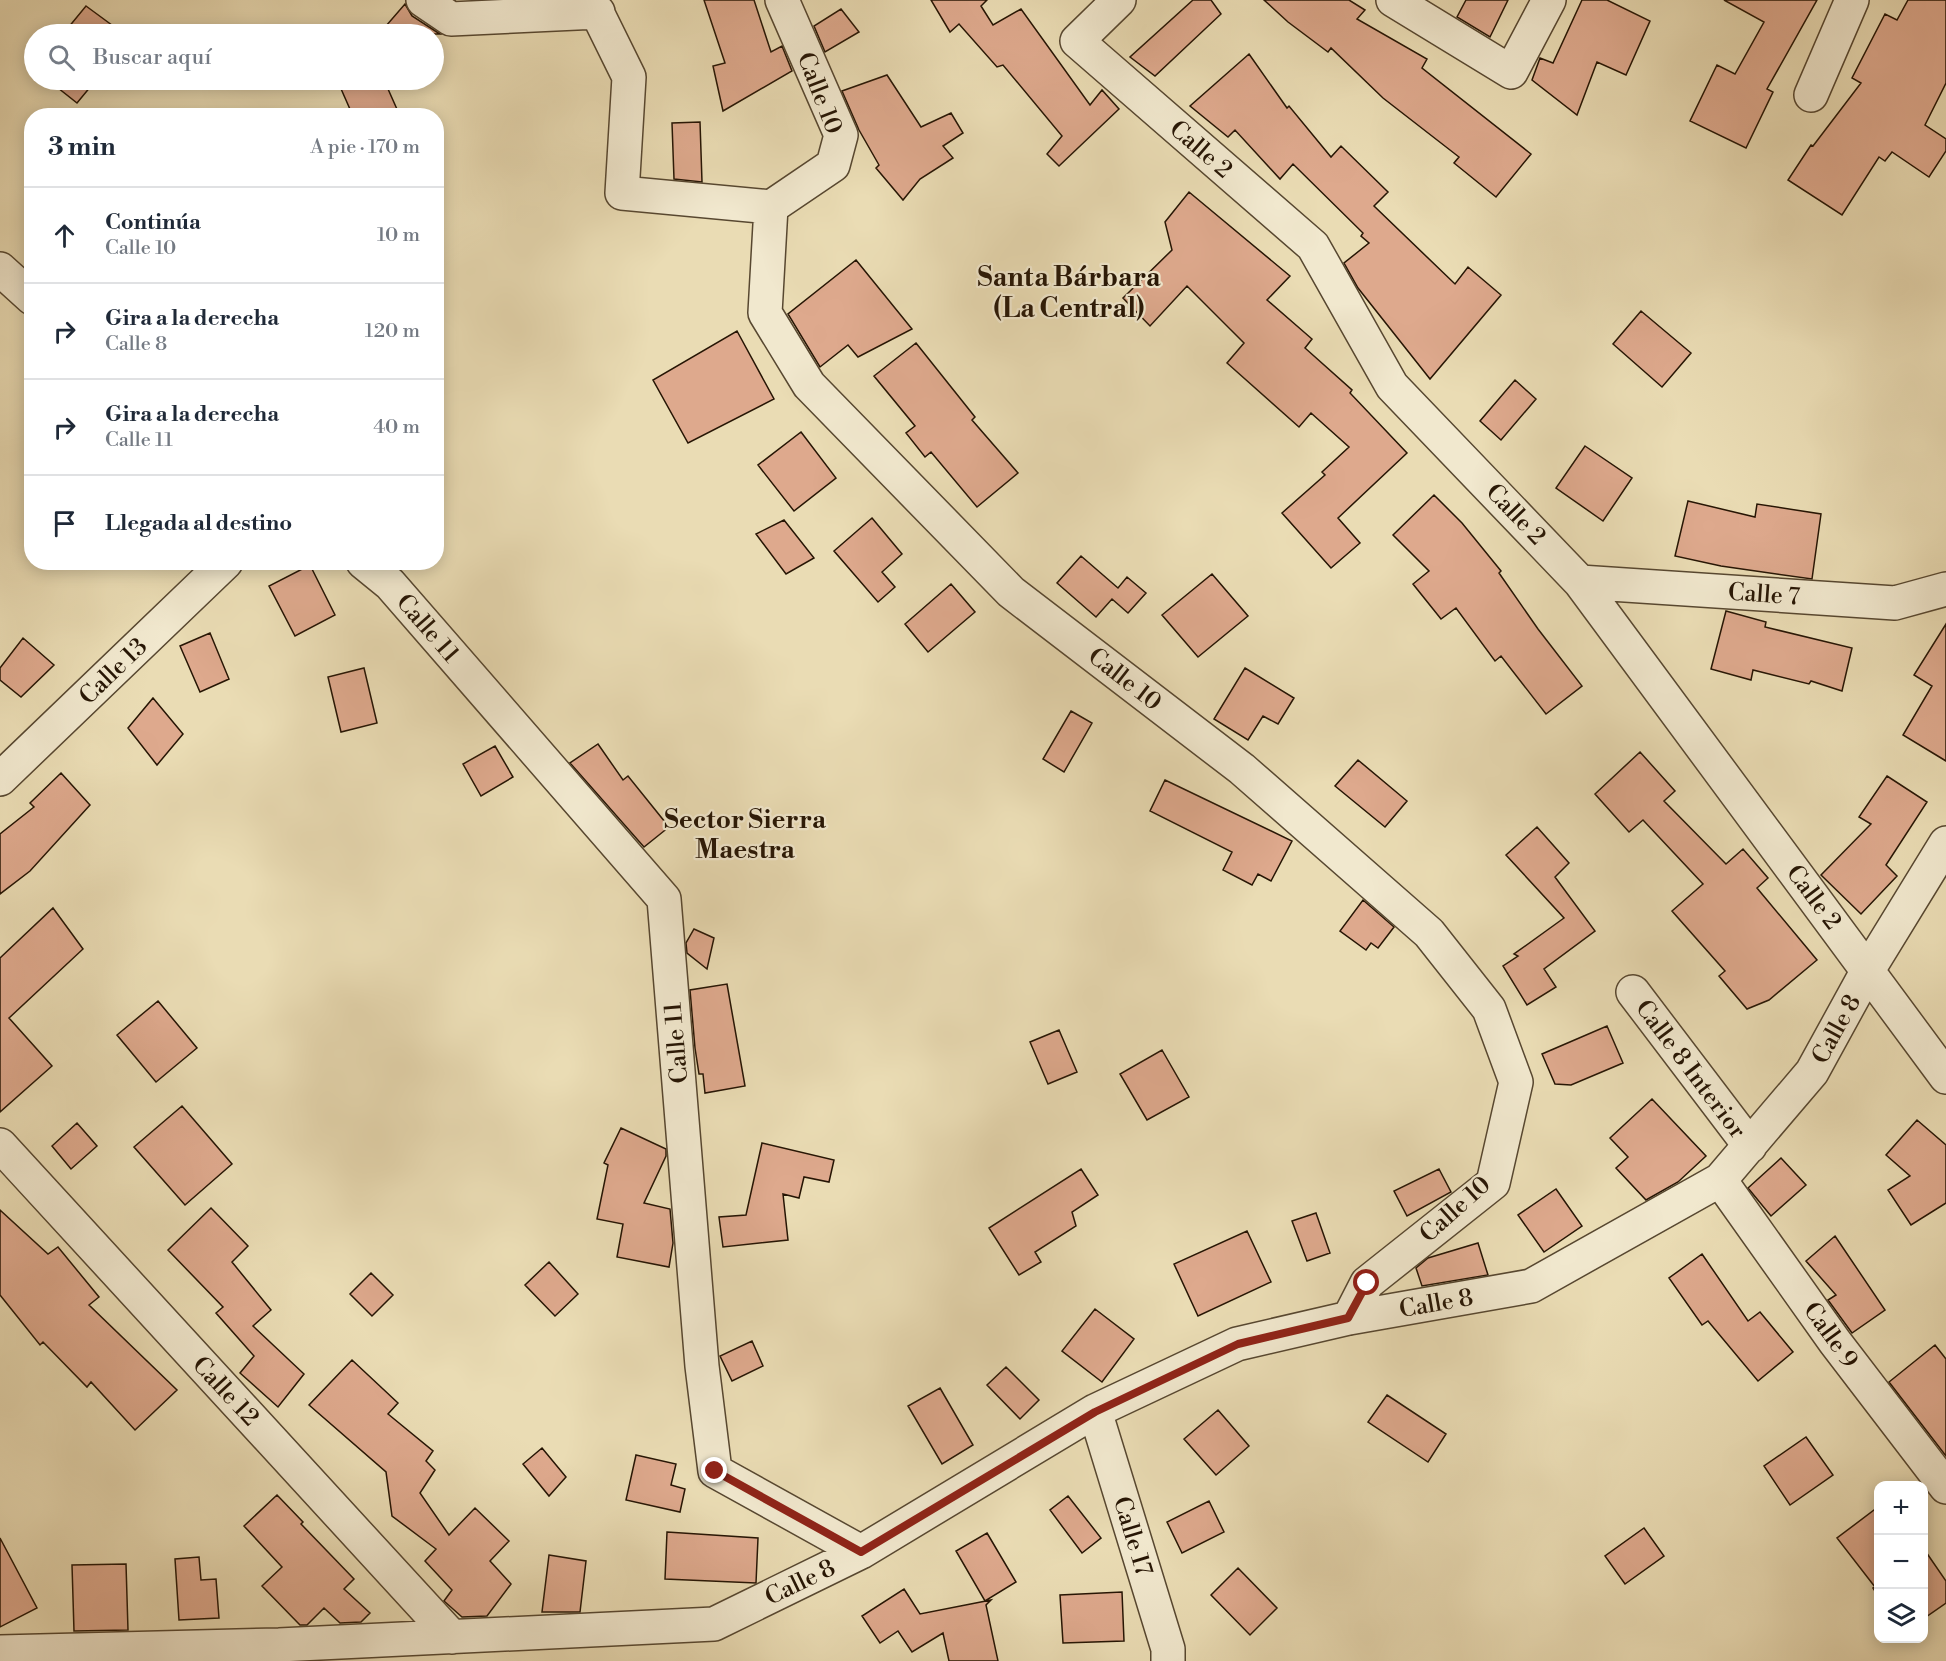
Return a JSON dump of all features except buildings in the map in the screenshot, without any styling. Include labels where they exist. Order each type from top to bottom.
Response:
[{"type":"street","points":[[423,0],[451,19],[595,6],[629,77],[621,193],[771,207]]},
{"type":"street","name":"Calle 10","points":[[782,0],[841,135],[832,165],[771,207],[765,313],[809,385],[1011,592],[1251,777],[1429,933],[1489,1009],[1516,1082],[1493,1183],[1367,1283],[1348,1318]]},
{"type":"street","name":"Calle 2","points":[[1119,0],[1077,41],[1313,246],[1392,386],[1580,582],[1946,1077]]},
{"type":"street","points":[[1393,0],[1511,72],[1549,0]]},
{"type":"street","points":[[1810,95],[1852,0]]},
{"type":"street","points":[[0,269],[24,291]]},
{"type":"street","name":"Calle 13","points":[[0,779],[218,570]]},
{"type":"street","name":"Calle 11","points":[[372,570],[390,585],[664,899],[701,1354],[715,1471],[861,1552]]},
{"type":"street","name":"Calle 7","points":[[1580,582],[1895,603],[1946,589]]},
{"type":"street","name":"Calle 8","points":[[0,1652],[279,1645],[714,1624],[861,1552],[1095,1412],[1238,1344],[1348,1318],[1531,1286],[1720,1180],[1812,1072],[1868,970],[1946,843]]},
{"type":"street","name":"Calle 8 Interior","points":[[1633,992],[1750,1146]]},
{"type":"street","name":"Calle 12","points":[[0,1145],[452,1637]]},
{"type":"street","name":"Calle 9","points":[[1720,1180],[1835,1342],[1946,1487]]},
{"type":"street","name":"Calle 17","points":[[1095,1412],[1168,1649],[1168,1661]]},
{"type":"district","name":"Santa Bárbara (La Central)","points":[[1069,292]]},
{"type":"district","name":"Sector Sierra Maestra","points":[[745,834]]},
{"type":"route","points":[[715,1471],[861,1552],[1095,1412],[1238,1344],[1348,1318],[1367,1283]]}]
